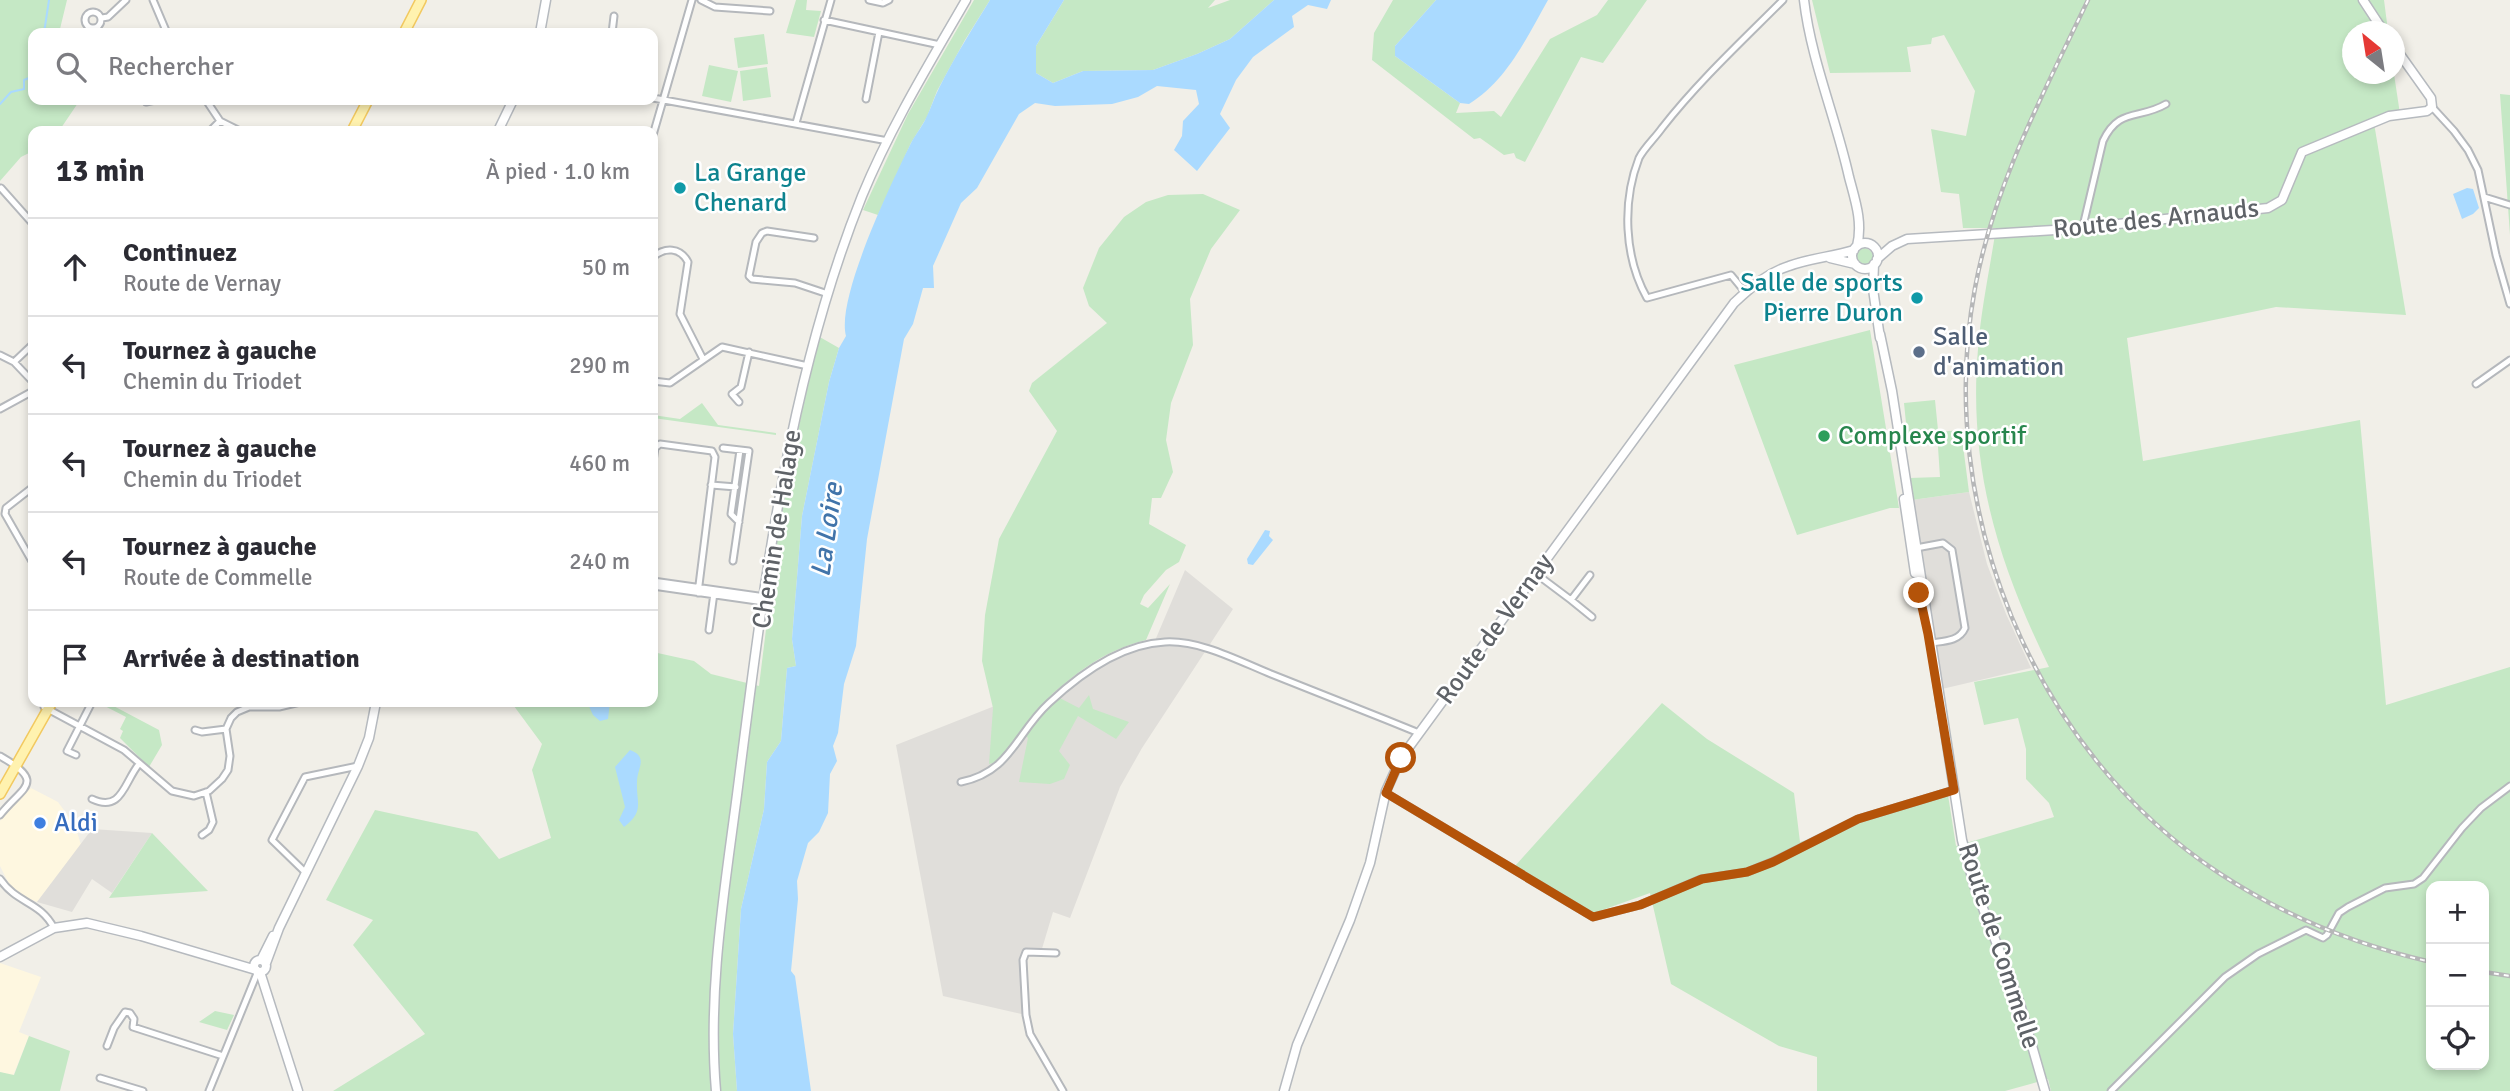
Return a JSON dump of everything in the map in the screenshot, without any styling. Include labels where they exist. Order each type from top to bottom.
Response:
[{"type":"main road","points":[[407,28],[421,0]]},
{"type":"main road","points":[[355,126],[365,105]]},
{"type":"main road","points":[[0,794],[47,707]]},
{"type":"main road","points":[[0,788],[15,764]]},
{"type":"street","points":[[102,18],[108,17],[126,0]]},
{"type":"street","points":[[153,0],[165,28]]},
{"type":"street","points":[[541,28],[546,0]]},
{"type":"street","points":[[655,126],[692,0]]},
{"type":"street","points":[[701,0],[715,7],[770,11]]},
{"type":"street","points":[[796,123],[831,0]]},
{"type":"street","points":[[869,0],[883,3],[889,0]]},
{"type":"street","name":"Chemin de Halage","points":[[716,1091],[713,1019],[718,943],[779,493],[808,366],[828,294],[863,195],[888,141],[966,0]]},
{"type":"street","points":[[1745,292],[1731,275],[1647,298],[1630,254],[1628,215],[1640,156],[1706,76],[1783,0]]},
{"type":"street","points":[[1804,0],[1821,75],[1841,142],[1860,229],[1873,246],[1876,262],[1858,266],[1852,257],[1860,229]]},
{"type":"street","points":[[2363,0],[2377,21]]},
{"type":"street","points":[[613,28],[614,16]]},
{"type":"street","points":[[824,20],[940,45]]},
{"type":"street","points":[[866,99],[879,32]]},
{"type":"street","points":[[2405,61],[2431,98],[2432,107],[2468,150],[2478,170],[2510,304]]},
{"type":"street","points":[[658,98],[888,141]]},
{"type":"street","points":[[2083,226],[2107,131],[2123,116],[2151,111],[2166,104]]},
{"type":"street","points":[[209,105],[220,121],[230,126]]},
{"type":"street","points":[[500,126],[511,105]]},
{"type":"street","name":"Route des Arnauds","points":[[1876,262],[1892,246],[1908,239],[2044,231],[2268,208],[2281,200],[2302,152],[2389,116],[2427,111],[2432,107]]},
{"type":"street","points":[[215,126],[220,121]]},
{"type":"street","points":[[1,188],[28,218]]},
{"type":"street","points":[[2484,197],[2510,205]]},
{"type":"street","points":[[814,238],[762,233],[749,276],[752,279],[796,283],[828,294]]},
{"type":"street","points":[[1855,248],[1863,243],[1873,246]]},
{"type":"street","name":"Route des Arnauds","points":[[1873,246],[1892,246]]},
{"type":"street","name":"Route de Vernay","points":[[1284,1091],[1297,1045],[1338,952],[1370,863],[1386,793],[1401,758],[1721,319],[1745,292],[1771,273],[1786,266],[1830,258],[1855,248]]},
{"type":"street","points":[[658,254],[671,250],[684,255],[688,262],[680,314],[703,359]]},
{"type":"street","name":"Route de Vernay","points":[[1830,258],[1858,266]]},
{"type":"street","name":"Route de Commelle","points":[[1876,262],[1873,289],[1910,552],[1929,638]]},
{"type":"street","name":"Route de Commelle","points":[[1858,266],[1873,289]]},
{"type":"street","name":"Route de Commelle","points":[[1880,334],[1892,391],[1962,839],[1974,885],[2020,1004],[2045,1091]]},
{"type":"street","points":[[658,382],[670,383],[722,347],[808,366]]},
{"type":"street","points":[[14,362],[28,349]]},
{"type":"street","points":[[738,402],[733,394],[740,387],[749,352]]},
{"type":"street","points":[[0,355],[14,362],[28,377]]},
{"type":"street","points":[[2476,384],[2510,360]]},
{"type":"street","points":[[0,409],[28,394]]},
{"type":"street","points":[[658,445],[712,451],[715,457],[698,590]]},
{"type":"street","points":[[723,448],[749,451],[733,561]]},
{"type":"street","points":[[739,522],[731,514],[740,450]]},
{"type":"street","points":[[711,485],[736,487]]},
{"type":"street","points":[[28,491],[6,508],[5,514],[28,554]]},
{"type":"street","points":[[1916,548],[1943,543],[1952,550],[1965,628],[1960,637],[1954,639],[1929,638]]},
{"type":"street","points":[[1535,573],[1592,617]]},
{"type":"street","points":[[1570,600],[1590,575]]},
{"type":"street","points":[[658,582],[698,590]]},
{"type":"street","points":[[658,586],[765,600]]},
{"type":"street","points":[[709,630],[715,592]]},
{"type":"street","points":[[961,782],[974,779],[1002,763],[1038,713],[1059,693],[1105,661],[1121,651],[1167,642],[1206,650],[1241,662],[1419,733]]},
{"type":"street","points":[[51,707],[79,726],[124,750],[172,791],[194,796],[217,785],[228,770],[230,756],[226,729],[231,719],[243,708],[252,707]]},
{"type":"street","points":[[76,755],[67,751],[89,707]]},
{"type":"street","points":[[209,1091],[260,966],[358,766],[369,738],[375,707]]},
{"type":"street","points":[[195,730],[202,732],[226,729]]},
{"type":"street","points":[[0,756],[15,764],[25,774],[26,789],[0,815]]},
{"type":"street","points":[[92,799],[103,804],[112,803],[120,796],[139,764]]},
{"type":"street","points":[[306,873],[272,840],[305,776],[358,766]]},
{"type":"street","points":[[2111,1091],[2225,977],[2258,954],[2306,930],[2323,938],[2339,913],[2385,888],[2414,884],[2423,877],[2481,808],[2510,786]]},
{"type":"street","points":[[1386,793],[1593,917],[1640,905],[1702,879],[1747,872],[1773,862],[1858,819],[1954,790]]},
{"type":"street","points":[[202,835],[209,830],[213,822],[206,792]]},
{"type":"street","points":[[0,879],[18,898],[44,912],[54,928]]},
{"type":"street","points":[[0,957],[54,928],[97,924],[226,960],[260,966]]},
{"type":"street","points":[[1056,953],[1026,952],[1023,960],[1030,1034],[1063,1091]]},
{"type":"street","points":[[260,966],[298,1091]]},
{"type":"street","points":[[107,1046],[122,1013],[130,1013],[134,1019],[133,1027]]},
{"type":"street","points":[[118,1023],[223,1056]]},
{"type":"street","points":[[100,1078],[143,1091]]},
{"type":"shaded area","points":[[1969,492],[1987,564],[2031,668],[1942,689],[1912,500]]},
{"type":"shaded area","points":[[1185,570],[1233,609],[1142,748],[1120,787],[1070,918],[1053,912],[1041,952],[1026,952],[1023,960],[1026,1015],[943,996],[896,745],[1154,643]]},
{"type":"shaded area","points":[[31,788],[58,802],[75,825],[81,845],[37,902],[21,895],[10,886],[0,866],[0,821],[10,807]]},
{"type":"shaded area","points":[[92,829],[152,833],[112,893],[92,879],[72,912],[37,902]]},
{"type":"shaded area","points":[[0,963],[41,977],[19,1032],[29,1036],[13,1076],[0,1072]]},
{"type":"green space","points":[[0,0],[67,0],[60,28],[28,28],[28,105],[77,105],[62,126],[28,126],[28,154],[21,157],[0,181]]},
{"type":"green space","points":[[796,0],[807,0],[806,10],[821,11],[814,37],[786,33]]},
{"type":"green space","points":[[974,0],[990,0],[937,91],[927,117],[911,143],[878,215],[863,210],[908,114]]},
{"type":"green space","points":[[1064,0],[1215,0],[1208,8],[1230,0],[1274,0],[1230,39],[1197,54],[1153,70],[1083,71],[1053,83],[1036,73],[1036,46]]},
{"type":"green space","points":[[1393,0],[1436,0],[1395,46],[1395,56],[1460,103],[1456,113],[1494,111],[1501,117],[1550,39],[1597,15],[1608,0],[1647,0],[1603,63],[1581,57],[1525,162],[1516,158],[1514,153],[1504,155],[1480,138],[1474,139],[1372,60],[1374,33]]},
{"type":"green space","points":[[1812,0],[2384,0],[2387,21],[2342,21],[2342,84],[2396,84],[2400,114],[2374,123],[2406,315],[2276,307],[2127,338],[2143,461],[2360,420],[2386,705],[2510,667],[2510,1091],[2051,1091],[2048,1079],[2005,1091],[1817,1091],[1817,1057],[1779,1046],[1671,984],[1650,893],[1594,913],[1515,866],[1662,703],[1707,739],[1794,793],[1800,842],[1948,795],[1956,846],[2054,817],[2049,803],[2026,779],[2026,749],[2018,718],[1984,725],[1974,682],[2049,667],[2001,552],[1983,474],[1978,434],[1978,349],[1996,228],[1963,228],[1959,194],[1941,192],[1931,129],[1966,136],[1975,91],[1944,35],[1932,38],[1931,44],[1907,47],[1911,72],[1830,73]]},
{"type":"green space","points":[[764,34],[768,64],[738,68],[734,38]]},
{"type":"green space","points":[[709,65],[738,71],[731,102],[702,96]]},
{"type":"green space","points":[[767,67],[771,97],[743,101],[740,71]]},
{"type":"green space","points":[[2500,94],[2510,95],[2510,235]]},
{"type":"green space","points":[[1203,194],[1240,210],[1211,249],[1190,299],[1193,345],[1171,403],[1166,440],[1173,472],[1161,498],[1152,498],[1149,524],[1186,545],[1179,562],[1166,570],[1144,595],[1140,604],[1148,608],[1170,584],[1146,640],[1119,649],[1096,661],[1052,694],[1079,708],[1089,695],[1093,709],[1129,722],[1116,739],[1078,716],[1059,751],[1070,765],[1064,779],[1050,784],[1019,782],[1028,738],[1021,731],[997,762],[989,764],[993,708],[982,661],[985,615],[999,539],[1057,431],[1029,391],[1032,383],[1107,323],[1089,306],[1083,288],[1099,248],[1124,217],[1146,202],[1168,195]]},
{"type":"green space","points":[[1860,248],[1868,248],[1873,257],[1871,264],[1860,266],[1855,261],[1855,253]]},
{"type":"green space","name":"Complexe sportif","points":[[1870,330],[1899,508],[1890,508],[1797,535],[1734,365]]},
{"type":"green space","points":[[818,336],[839,348],[829,382],[802,516],[792,639],[796,666],[787,668],[781,741],[767,762],[764,809],[741,909],[733,1034],[737,1091],[333,1091],[425,1034],[353,945],[373,920],[326,900],[375,810],[477,832],[499,859],[551,838],[532,770],[542,744],[515,707],[658,707],[658,653],[694,661],[711,674],[759,686],[780,516]]},
{"type":"green space","points":[[1935,400],[1938,430],[1907,433],[1904,403]]},
{"type":"green space","points":[[702,403],[718,425],[776,435],[658,419],[658,416],[680,419]]},
{"type":"green space","points":[[1961,430],[1969,492],[1912,500],[1909,478],[1940,477],[1937,432]]},
{"type":"green space","points":[[107,707],[115,707],[159,730],[162,745],[149,767],[120,738],[123,731],[120,729],[126,717]]},
{"type":"green space","points":[[152,833],[208,891],[109,898]]},
{"type":"green space","points":[[215,1011],[234,1015],[227,1030],[199,1022]]},
{"type":"green space","points":[[29,1036],[70,1051],[60,1091],[0,1091],[0,1072],[14,1075]]},
{"type":"water","name":"La Loire","points":[[990,0],[1064,0],[1036,46],[1036,73],[1053,83],[1083,71],[1153,70],[1197,54],[1230,39],[1274,0],[1331,0],[1327,9],[1308,5],[1292,16],[1294,27],[1253,57],[1236,80],[1220,114],[1230,128],[1197,171],[1174,150],[1182,136],[1183,121],[1199,104],[1196,90],[1157,86],[1138,97],[1112,104],[1055,106],[1035,103],[1019,114],[977,188],[961,203],[933,266],[934,288],[923,288],[913,324],[904,339],[867,539],[856,646],[844,684],[838,733],[833,746],[837,761],[830,774],[828,813],[819,832],[808,843],[797,881],[798,899],[791,971],[795,976],[811,1091],[737,1091],[733,1034],[741,909],[764,809],[767,762],[781,741],[787,668],[796,666],[792,639],[802,516],[829,382],[839,348],[846,336],[845,318],[849,296],[867,241],[937,92]]},
{"type":"water","points":[[1436,0],[1548,0],[1505,71],[1469,104],[1460,103],[1395,56],[1395,46]]},
{"type":"water","points":[[2467,188],[2473,189],[2479,208],[2462,219],[2453,194]]},
{"type":"water","points":[[1265,530],[1270,531],[1269,536],[1273,540],[1253,565],[1248,564],[1247,559]]},
{"type":"water","points":[[589,707],[609,707],[608,719],[600,721]]},
{"type":"water","points":[[630,750],[641,760],[637,782],[638,806],[635,816],[624,827],[619,820],[625,807],[615,767]]},
{"type":"waterway","points":[[45,28],[49,0]]},
{"type":"waterway","points":[[0,104],[11,92],[24,89],[24,80],[28,78]]},
{"type":"railway","points":[[2088,0],[2037,105],[2007,176],[1983,250],[1975,288],[1966,371],[1970,454],[1985,537],[2012,616],[2049,692],[2096,760],[2153,822],[2219,873],[2269,903],[2348,938],[2426,961]]},
{"type":"railway","points":[[2489,973],[2510,976]]},
{"type":"place","name":"La Grange Chenard","points":[[680,188]]},
{"type":"place","name":"Salle de sports Pierre Duron","points":[[1917,298]]},
{"type":"place","name":"Salle d'animation","points":[[1919,352]]},
{"type":"place","name":"Complexe sportif","points":[[1824,436]]},
{"type":"place","name":"Aldi","points":[[40,823]]},
{"type":"route","points":[[1401,758],[1386,793],[1593,917],[1640,905],[1702,879],[1747,872],[1773,862],[1858,819],[1954,790],[1919,593]]}]
